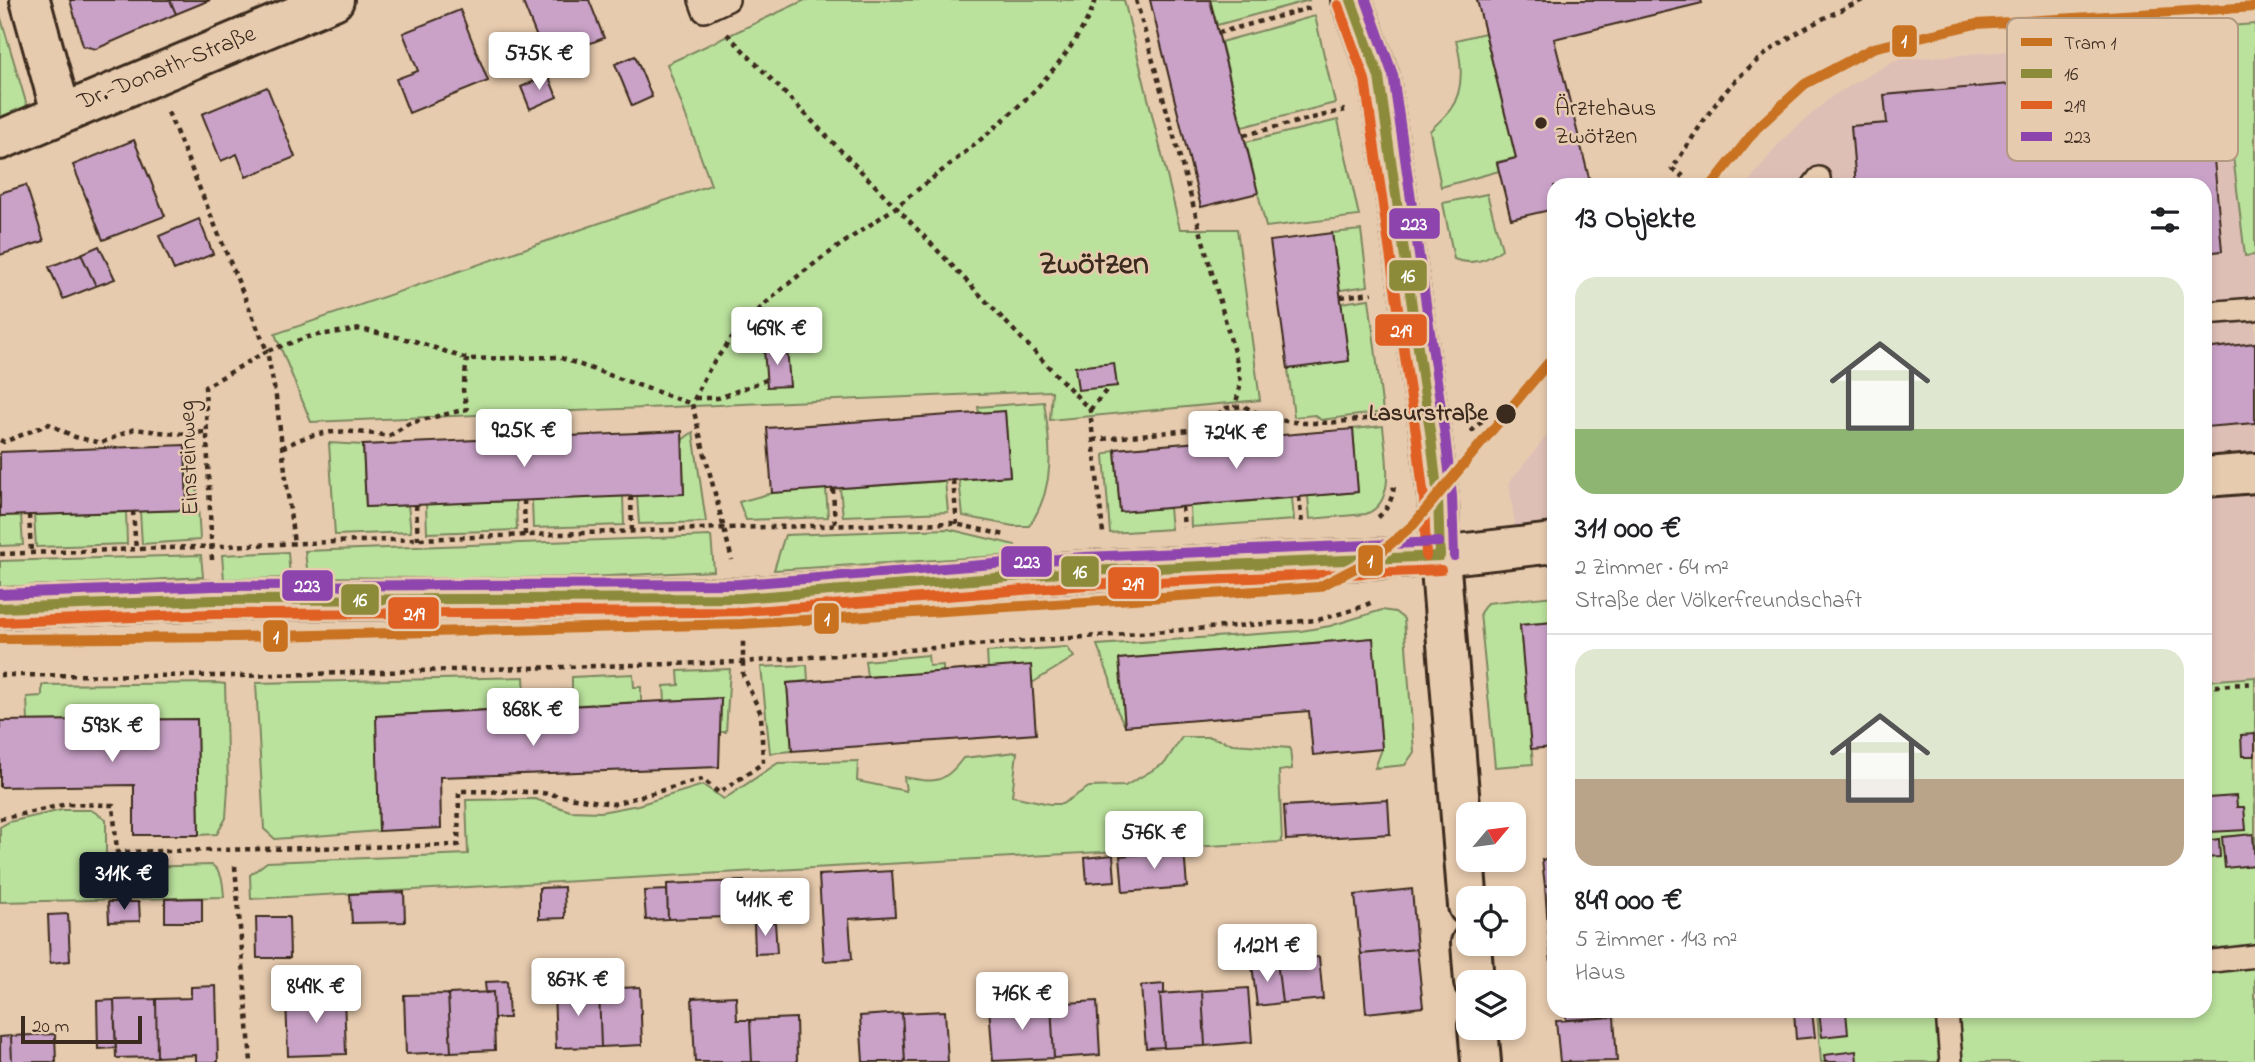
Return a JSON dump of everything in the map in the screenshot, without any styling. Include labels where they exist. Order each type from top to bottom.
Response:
[{"type":"main road","points":[[30,0],[61,113]]},
{"type":"main road","name":"Dr.-Donath-Straße","points":[[0,140],[334,0]]},
{"type":"main road","points":[[1336,3],[1379,77],[1438,498],[1440,556],[1466,886]]},
{"type":"main road","points":[[2212,476],[2255,473]]},
{"type":"main road","points":[[0,608],[214,600],[741,598],[1085,571],[1440,556],[1547,544]]},
{"type":"main road","points":[[1479,1040],[1481,1062]]},
{"type":"lane","points":[[702,5],[728,0]]},
{"type":"lane","points":[[2212,312],[2255,309]]},
{"type":"lane","points":[[2212,961],[2255,956]]},
{"type":"lane","points":[[1947,1018],[1951,1062]]},
{"type":"path","points":[[0,819],[67,804],[113,805],[117,852],[458,845],[458,791],[536,792],[613,804],[703,779],[719,793],[763,763],[761,714],[743,675],[741,598],[693,401],[713,362],[744,324],[800,273],[896,207],[1015,110],[1053,68],[1089,18],[1096,0]]},
{"type":"path","points":[[1136,0],[1236,359],[1241,382],[1236,407]]},
{"type":"path","points":[[1681,178],[1682,176],[1672,169],[1722,96],[1770,49],[1818,19],[1863,0]]},
{"type":"path","points":[[1218,33],[1336,3]]},
{"type":"path","points":[[702,5],[1090,410],[1104,539],[1085,571]]},
{"type":"path","points":[[153,74],[267,351],[276,397],[294,544]]},
{"type":"path","points":[[1244,135],[1349,109]]},
{"type":"path","points":[[1341,297],[1376,292]]},
{"type":"path","points":[[267,351],[311,337],[360,329],[415,341],[467,359],[558,356],[693,401],[718,398],[766,380]]},
{"type":"path","name":"Einsteinweg","points":[[214,600],[205,387],[267,351]]},
{"type":"path","points":[[282,448],[300,438],[346,430],[389,436],[410,423],[467,409],[463,390],[467,359]]},
{"type":"path","points":[[1090,410],[1109,387]]},
{"type":"path","points":[[1093,440],[1199,429],[1226,408],[1244,406],[1261,416],[1321,424],[1391,416],[1391,426]]},
{"type":"path","points":[[0,440],[4,442],[49,424],[75,437],[101,443],[134,429],[177,434],[207,432]]},
{"type":"path","points":[[953,480],[957,524]]},
{"type":"path","points":[[1371,523],[1385,512],[1394,494],[1394,482]]},
{"type":"path","points":[[833,489],[835,526]]},
{"type":"path","points":[[631,496],[632,532]]},
{"type":"path","points":[[1299,497],[1302,527]]},
{"type":"path","points":[[524,500],[525,536]]},
{"type":"path","points":[[416,505],[418,540]]},
{"type":"path","points":[[1182,507],[1185,534]]},
{"type":"path","points":[[133,511],[136,550]]},
{"type":"path","points":[[29,515],[31,553]]},
{"type":"path","points":[[0,554],[724,528],[957,524],[1006,535]]},
{"type":"path","points":[[0,675],[238,676],[742,662],[1318,620],[1380,599]]},
{"type":"path","points":[[2212,686],[2255,683]]},
{"type":"path","points":[[235,866],[251,1062]]},
{"type":"shaded area","points":[[2007,51],[2007,161],[2234,161],[2246,256],[2255,255],[2255,677],[2212,680],[2212,178],[1751,178],[1782,140],[1831,97],[1895,60]]},
{"type":"shaded area","points":[[1547,436],[1547,529],[1516,531],[1509,483]]},
{"type":"green space","points":[[805,0],[1124,0],[1180,229],[1237,229],[1260,400],[1050,420],[1052,391],[311,422],[275,334],[711,185],[667,64]]},
{"type":"green space","points":[[1210,0],[1310,0],[1217,25]]},
{"type":"green space","points":[[0,15],[28,109],[0,122]]},
{"type":"green space","points":[[1315,16],[1335,103],[1242,127],[1221,42]]},
{"type":"green space","points":[[2255,24],[2255,255],[2245,256],[2234,161],[2238,161],[2238,25]]},
{"type":"green space","points":[[1485,33],[1516,158],[1497,162],[1499,171],[1441,187],[1430,131],[1450,110],[1458,94],[1461,67],[1456,40]]},
{"type":"green space","points":[[1338,120],[1359,216],[1266,227],[1246,142]]},
{"type":"green space","points":[[1487,194],[1502,249],[1479,261],[1454,259],[1443,203]]},
{"type":"green space","points":[[1361,230],[1368,286],[1340,290],[1332,233]]},
{"type":"green space","points":[[1369,299],[1383,412],[1321,420],[1315,415],[1294,417],[1288,369],[1349,361],[1341,303]]},
{"type":"green space","points":[[1044,402],[1049,466],[1044,497],[1029,526],[1013,526],[963,516],[959,480],[1010,476],[1005,411],[979,413],[978,407]]},
{"type":"green space","points":[[1383,426],[1387,463],[1386,488],[1376,508],[1366,514],[1310,519],[1308,496],[1358,492],[1353,429]]},
{"type":"green space","points":[[693,432],[706,522],[639,524],[637,496],[684,493],[682,440]]},
{"type":"green space","points":[[329,443],[363,445],[366,507],[408,505],[411,532],[335,535]]},
{"type":"green space","points":[[1115,449],[1120,511],[1169,508],[1171,529],[1110,533],[1104,455]]},
{"type":"green space","points":[[195,451],[200,540],[142,544],[140,511],[187,510],[185,454]]},
{"type":"green space","points":[[945,481],[948,512],[843,516],[840,488]]},
{"type":"green space","points":[[826,489],[828,517],[746,520],[739,502],[772,493]]},
{"type":"green space","points":[[623,496],[624,525],[533,528],[532,500]]},
{"type":"green space","points":[[1292,498],[1294,520],[1191,527],[1190,506]]},
{"type":"green space","points":[[516,501],[517,530],[427,533],[426,504]]},
{"type":"green space","points":[[126,512],[127,544],[36,547],[34,515]]},
{"type":"green space","points":[[21,515],[23,545],[0,546],[0,516]]},
{"type":"green space","points":[[948,529],[1015,545],[1016,555],[774,570],[785,535]]},
{"type":"green space","points":[[711,536],[714,571],[545,579],[308,577],[305,551]]},
{"type":"green space","points":[[288,552],[290,578],[224,580],[222,555]]},
{"type":"green space","points":[[201,555],[203,577],[0,588],[0,561]]},
{"type":"green space","points":[[1547,597],[1547,623],[1520,625],[1533,764],[1495,767],[1480,613],[1487,603]]},
{"type":"green space","points":[[1382,610],[1395,612],[1404,619],[1414,752],[1405,765],[1375,768],[1382,749],[1372,638],[1120,659],[1125,726],[1117,710],[1110,679],[1097,645],[1301,631],[1330,626]]},
{"type":"green space","points":[[1067,647],[1074,657],[1032,683],[988,669],[987,652]]},
{"type":"green space","points":[[928,655],[929,666],[943,665],[943,672],[867,677],[865,661]]},
{"type":"green space","points":[[807,665],[808,681],[787,683],[792,751],[770,753],[761,667]]},
{"type":"green space","points":[[730,669],[726,732],[720,732],[721,698],[665,701],[664,686],[679,685],[678,671]]},
{"type":"green space","points":[[633,674],[634,687],[641,687],[641,702],[558,706],[557,691],[572,690],[572,677]]},
{"type":"green space","points":[[524,677],[525,698],[540,697],[540,707],[377,716],[379,831],[275,839],[264,829],[256,683]]},
{"type":"green space","points":[[2255,677],[2255,1062],[1821,1062],[1817,1018],[2212,1018],[2212,680]]},
{"type":"green space","points":[[225,684],[228,787],[226,818],[217,834],[199,835],[197,719],[28,721],[27,697],[42,696],[42,685]]},
{"type":"green space","points":[[1182,737],[1210,737],[1233,744],[1290,748],[1292,769],[1279,771],[1282,842],[251,899],[250,875],[267,862],[468,854],[466,800],[535,799],[570,811],[601,812],[638,805],[703,785],[724,799],[778,763],[858,761],[857,781],[906,791],[904,777],[938,780],[950,773],[963,758],[1017,752],[1012,796],[1062,804],[1089,787],[1125,786],[1165,763]]},
{"type":"green space","points":[[62,810],[91,810],[106,819],[106,868],[212,865],[223,883],[224,897],[0,902],[0,827],[9,822]]},
{"type":"building","points":[[70,0],[170,0],[176,14],[96,49],[83,46]]},
{"type":"building","points":[[170,0],[210,0],[176,14]]},
{"type":"building","points":[[522,0],[589,0],[604,38],[546,60]]},
{"type":"building","points":[[1150,0],[1210,0],[1258,193],[1201,207]]},
{"type":"building","name":"Ärztehaus Zwötzen","points":[[1477,0],[1701,0],[1702,3],[1554,39],[1589,178],[1547,178],[1547,211],[1511,219],[1497,163],[1516,158]]},
{"type":"building","points":[[460,10],[488,81],[409,113],[396,79],[418,71],[403,33]]},
{"type":"building","points":[[635,56],[652,97],[632,106],[615,64]]},
{"type":"building","points":[[548,75],[557,97],[530,109],[521,87]]},
{"type":"building","points":[[2007,84],[2007,161],[2214,161],[2222,251],[2212,252],[2212,178],[1855,178],[1851,126],[1887,123],[1884,95]]},
{"type":"building","points":[[267,87],[295,157],[246,177],[237,154],[221,161],[202,114]]},
{"type":"building","points":[[134,140],[165,216],[103,240],[73,165]]},
{"type":"building","points":[[26,185],[44,241],[0,255],[0,193]]},
{"type":"building","points":[[199,219],[213,254],[174,270],[159,236]]},
{"type":"building","points":[[1332,233],[1349,361],[1288,369],[1270,241]]},
{"type":"building","points":[[99,246],[115,279],[96,286],[81,254]]},
{"type":"building","points":[[81,254],[96,286],[63,299],[49,267]]},
{"type":"building","points":[[2255,343],[2255,423],[2212,426],[2212,348]]},
{"type":"building","points":[[787,347],[790,386],[767,387],[764,349]]},
{"type":"building","points":[[1114,363],[1117,386],[1078,390],[1075,367]]},
{"type":"building","points":[[1005,411],[1010,476],[772,493],[767,428]]},
{"type":"building","points":[[1353,429],[1358,492],[1120,512],[1115,449]]},
{"type":"building","points":[[682,431],[684,494],[366,507],[363,445]]},
{"type":"building","points":[[185,445],[187,510],[0,516],[0,452]]},
{"type":"building","points":[[1547,623],[1547,748],[1531,749],[1520,625]]},
{"type":"building","points":[[1373,638],[1382,749],[1313,755],[1309,711],[1125,726],[1119,659]]},
{"type":"building","points":[[1031,665],[1036,734],[792,751],[787,683]]},
{"type":"building","points":[[721,698],[719,767],[440,777],[441,828],[379,831],[376,716]]},
{"type":"building","points":[[197,719],[199,835],[134,835],[134,785],[0,787],[0,721]]},
{"type":"building","points":[[2255,734],[2255,756],[2242,756],[2241,735]]},
{"type":"building","points":[[2236,796],[2237,807],[2244,807],[2246,830],[2212,832],[2212,798]]},
{"type":"building","points":[[1388,800],[1390,834],[1286,840],[1284,806]]},
{"type":"building","points":[[2253,834],[2255,865],[2225,868],[2222,837]]},
{"type":"building","points":[[2219,839],[2220,857],[2212,858],[2212,840]]},
{"type":"building","points":[[1184,850],[1187,887],[1123,892],[1120,856]]},
{"type":"building","points":[[1113,855],[1115,881],[1087,883],[1085,858]]},
{"type":"building","points":[[1542,860],[1547,860],[1547,886],[1545,886]]},
{"type":"building","points":[[892,871],[895,916],[849,919],[852,959],[824,961],[819,875]]},
{"type":"building","points":[[744,881],[745,900],[725,901],[726,917],[668,919],[667,884]]},
{"type":"building","points":[[564,887],[565,918],[539,919],[539,888]]},
{"type":"building","points":[[1412,889],[1417,949],[1361,954],[1355,895]]},
{"type":"building","points":[[667,890],[668,919],[646,920],[644,891]]},
{"type":"building","points":[[404,892],[405,922],[352,923],[350,894]]},
{"type":"building","points":[[202,898],[202,922],[165,922],[165,899]]},
{"type":"building","points":[[108,902],[139,902],[140,921],[109,922]]},
{"type":"building","points":[[68,914],[70,961],[50,963],[48,915]]},
{"type":"building","points":[[256,917],[289,917],[290,958],[257,958]]},
{"type":"building","points":[[775,922],[777,953],[755,954],[754,923]]},
{"type":"building","points":[[1417,949],[1423,1007],[1366,1013],[1361,954]]},
{"type":"building","points":[[1319,957],[1323,999],[1282,1003],[1277,961]]},
{"type":"building","points":[[1277,961],[1282,1003],[1257,1006],[1252,964]]},
{"type":"building","points":[[507,981],[509,1018],[494,1018],[493,992],[486,993],[485,982]]},
{"type":"building","points":[[1164,984],[1164,994],[1160,994],[1164,1047],[1146,1048],[1141,986]]},
{"type":"building","points":[[216,986],[218,1062],[196,1062],[196,1055],[157,1057],[156,999],[191,998],[191,987]]},
{"type":"building","points":[[640,987],[642,1045],[601,1047],[599,989]]},
{"type":"building","points":[[1248,988],[1252,1042],[1205,1046],[1202,991]]},
{"type":"building","points":[[599,989],[601,1047],[556,1048],[554,990]]},
{"type":"building","points":[[1202,991],[1205,1046],[1164,1048],[1160,994]]},
{"type":"building","points":[[493,992],[495,1050],[451,1052],[448,994]]},
{"type":"building","points":[[448,994],[451,1052],[406,1054],[404,995]]},
{"type":"building","points":[[344,995],[346,1054],[288,1056],[286,997]]},
{"type":"building","points":[[736,996],[737,1020],[750,1020],[752,1062],[695,1062],[692,998]]},
{"type":"building","points":[[156,999],[157,1057],[116,1058],[114,1000]]},
{"type":"building","points":[[114,1000],[116,1048],[98,1049],[97,1001]]},
{"type":"building","points":[[1097,1001],[1100,1055],[1054,1058],[1051,1004]]},
{"type":"building","points":[[1051,1004],[1054,1058],[993,1061],[989,1007]]},
{"type":"building","points":[[945,1011],[948,1062],[905,1062],[902,1013]]},
{"type":"building","points":[[902,1013],[905,1062],[863,1062],[860,1016]]},
{"type":"building","points":[[796,1018],[797,1062],[752,1062],[750,1020]]},
{"type":"building","points":[[1566,1018],[1597,1018],[1566,1020]]},
{"type":"building","points":[[1614,1018],[1617,1061],[1560,1062],[1556,1021]]},
{"type":"building","points":[[1794,1018],[1813,1018],[1815,1037],[1796,1039]]},
{"type":"building","points":[[1820,1018],[1847,1018],[1848,1034],[1822,1037]]},
{"type":"building","points":[[55,1034],[56,1062],[12,1062],[11,1036]]},
{"type":"building","points":[[11,1036],[12,1062],[0,1062],[0,1037]]},
{"type":"building","points":[[1856,1051],[1857,1062],[1825,1062],[1824,1055]]},
{"type":"tram line","name":"1","points":[[2074,18],[2255,7]]},
{"type":"tram line","name":"1","points":[[1717,178],[1757,128],[1805,84],[1873,48],[1976,24],[2007,22]]},
{"type":"tram line","name":"1","points":[[0,639],[236,637],[742,624],[1319,587],[1373,559],[1413,525],[1547,364]]},
{"type":"transit line","name":"16","points":[[1351,0],[1379,77],[1431,438],[1438,498],[1440,556]]},
{"type":"transit line","name":"223","points":[[1366,0],[1393,75],[1445,436],[1452,496],[1454,556]]},
{"type":"transit line","name":"219","points":[[1338,5],[1365,80],[1417,440],[1424,499],[1426,556]]},
{"type":"transit line","name":"223","points":[[0,594],[214,586],[740,584],[1084,557],[1439,542]]},
{"type":"transit line","name":"16","points":[[0,608],[214,600],[741,598],[1085,571],[1440,556]]},
{"type":"transit line","name":"219","points":[[1,622],[214,614],[741,612],[1086,585],[1441,570]]},
{"type":"place","name":"Ärztehaus Zwötzen","points":[[1541,123]]},
{"type":"place","name":"Lasurstraße","points":[[1506,414]]},
{"type":"district","name":"Zwötzen","points":[[1094,265]]}]
